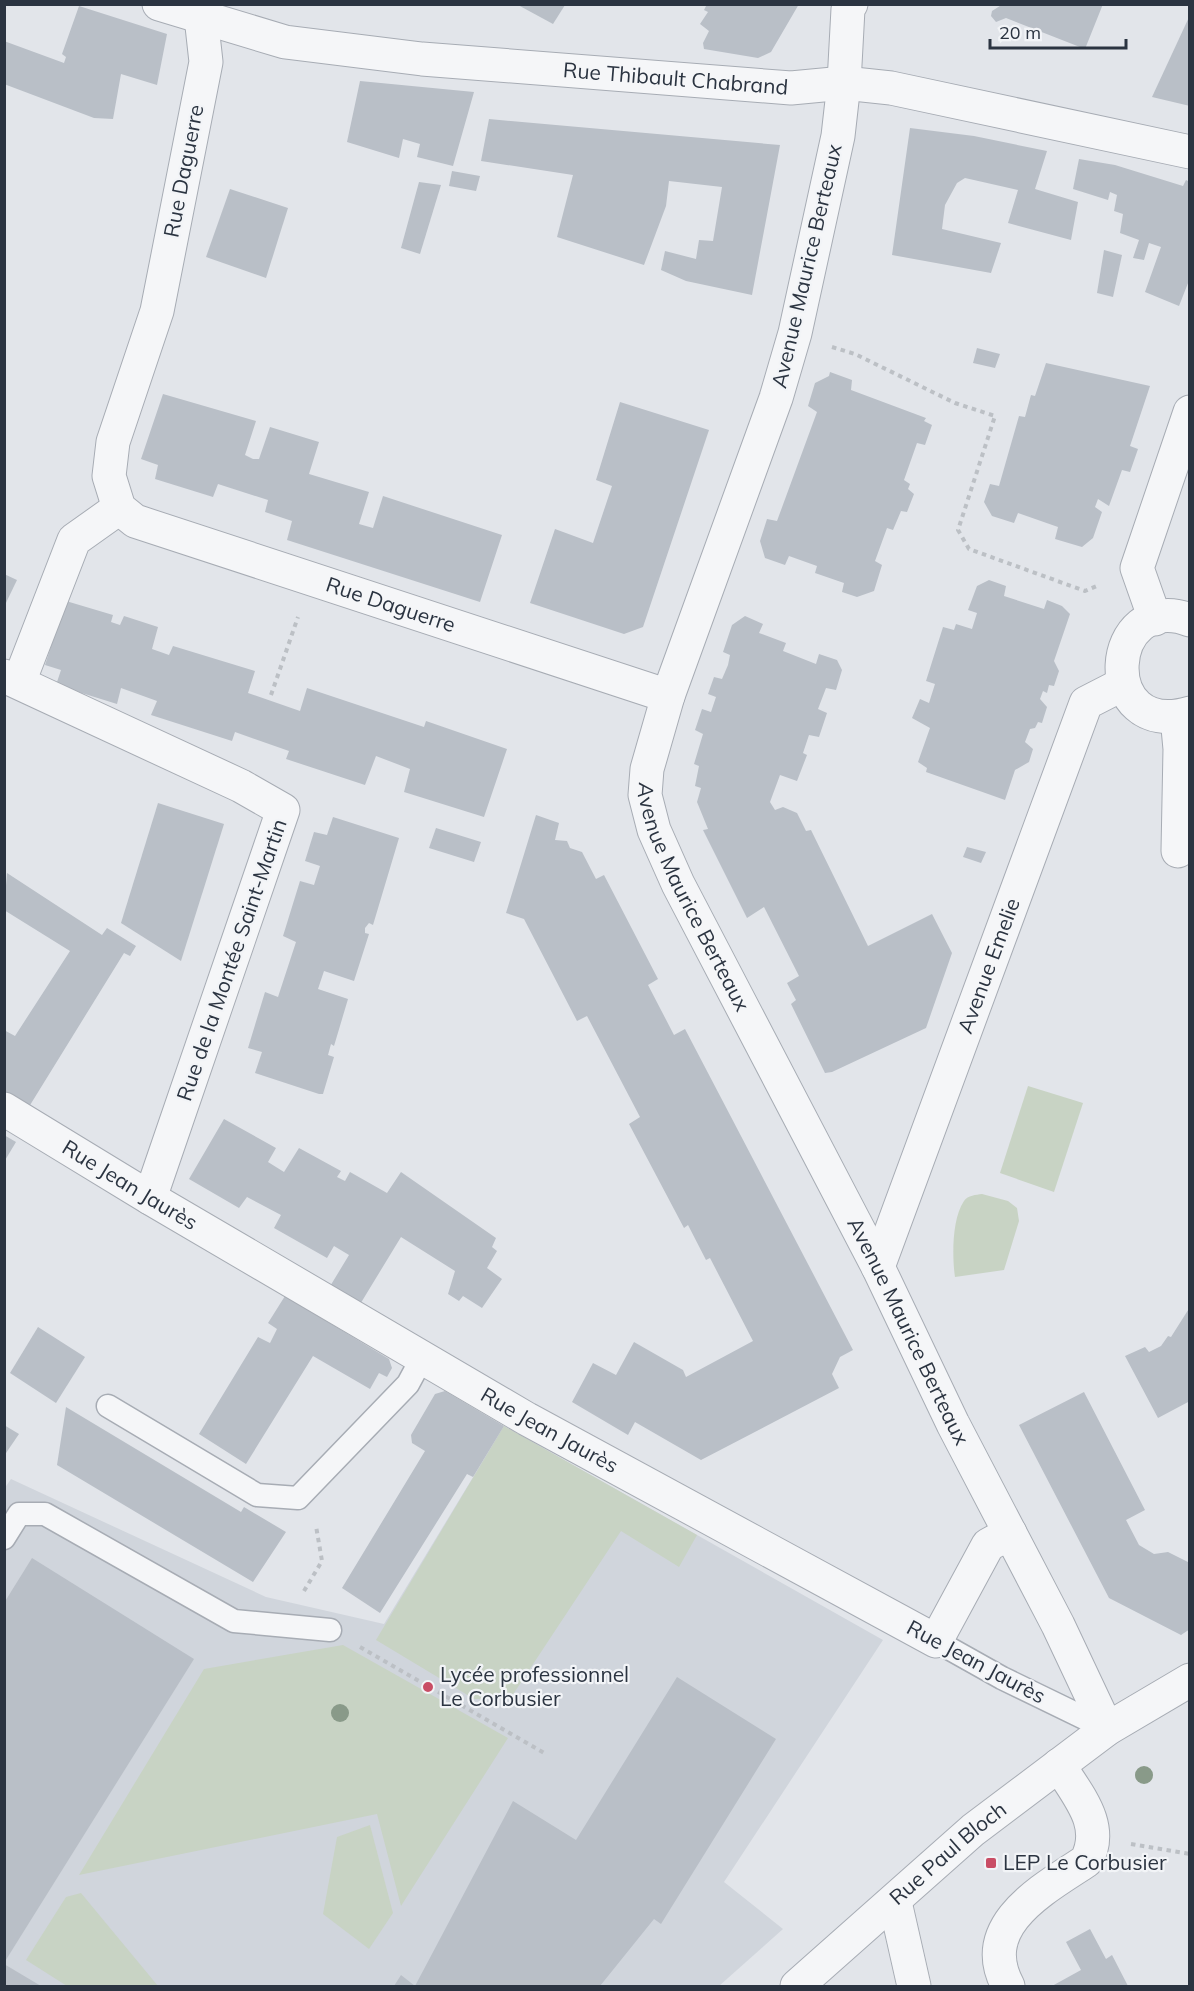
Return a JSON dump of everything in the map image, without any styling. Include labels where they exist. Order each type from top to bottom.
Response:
[{"type":"street","name":"Rue Thibault Chabrand","points":[[159,4],[203,11],[285,42],[422,59],[791,88],[844,83],[891,88],[1190,152]]},
{"type":"street","name":"Avenue Maurice Berteaux","points":[[851,4],[848,9],[844,83],[838,136],[795,333],[776,398],[668,696],[647,769],[645,795],[654,830],[678,884],[878,1267],[953,1424],[1058,1625],[1107,1729]]},
{"type":"street","name":"Rue Daguerre","points":[[203,11],[206,62],[157,311],[114,442],[109,476],[119,508],[135,521],[668,696]]},
{"type":"street","points":[[1155,619],[1137,568],[1190,412]]},
{"type":"street","points":[[12,679],[74,540],[119,508]]},
{"type":"street","points":[[1178,851],[1183,715],[1160,716],[1143,709],[1131,698],[1123,684],[1120,669],[1122,653],[1129,638],[1140,626],[1155,619],[1170,616],[1190,620]]},
{"type":"street","name":"Rue de la Montée Saint-Martin","points":[[12,679],[241,786],[283,810],[150,1198]]},
{"type":"street","name":"Avenue Emelie","points":[[878,1267],[1086,703],[1123,684]]},
{"type":"street","name":"Rue Jean Jaurès","points":[[4,1108],[150,1198],[527,1419],[936,1641]]},
{"type":"street","points":[[936,1641],[988,1545],[1010,1533]]},
{"type":"street","name":"Rue Paul Bloch","points":[[797,1986],[861,1928],[895,1902],[973,1830],[1107,1729],[1190,1680]]},
{"type":"street","points":[[1008,1986],[1001,1960],[1002,1939],[1013,1917],[1018,1909],[1086,1861],[1094,1839],[1092,1819],[1059,1765]]},
{"type":"street","points":[[895,1902],[914,1986]]},
{"type":"lane","points":[[108,1406],[257,1495],[298,1498],[408,1384],[422,1358]]},
{"type":"lane","points":[[4,1538],[19,1514],[45,1514],[234,1621],[330,1630]]},
{"type":"lane","name":"Rue Jean Jaurès","points":[[936,1641],[1002,1678],[1107,1729]]},
{"type":"path","points":[[795,333],[855,354],[955,403],[995,416],[958,530],[969,549],[1085,591],[1137,568]]},
{"type":"path","points":[[271,695],[312,578]]},
{"type":"path","points":[[299,1599],[322,1561]]},
{"type":"path","points":[[330,1630],[546,1754]]},
{"type":"path","points":[[1094,1839],[1190,1854]]},
{"type":"shaded area","name":"Lycée professionnel Le Corbusier","points":[[504,1426],[883,1640],[724,1882],[783,1929],[719,1986],[5,1986],[4,1489],[11,1479],[266,1597],[384,1624]]},
{"type":"green space","points":[[1028,1086],[1083,1103],[1054,1192],[1000,1173]]},
{"type":"green space","points":[[982,1194],[1008,1201],[1017,1208],[1019,1221],[1004,1270],[955,1277],[953,1249],[957,1217],[966,1199]]},
{"type":"green space","points":[[504,1426],[697,1535],[679,1567],[621,1531],[510,1699],[474,1699],[376,1640]]},
{"type":"green space","points":[[343,1645],[508,1738],[401,1906],[377,1814],[79,1875],[204,1669]]},
{"type":"green space","points":[[370,1825],[393,1913],[369,1949],[323,1914],[337,1837]]},
{"type":"green space","points":[[81,1893],[158,1986],[67,1986],[26,1960],[66,1897]]},
{"type":"building","points":[[707,4],[764,6],[799,4],[771,52],[758,58],[704,49],[703,43],[709,31],[700,24],[708,12],[704,10]]},
{"type":"building","points":[[1003,4],[1103,4],[1085,49],[1006,18],[996,22],[991,16],[992,11]]},
{"type":"building","points":[[518,5],[565,5],[553,24]]},
{"type":"building","points":[[79,6],[167,34],[157,85],[121,74],[113,119],[94,118],[4,84],[4,41],[64,63],[66,57],[62,54]]},
{"type":"building","points":[[1190,15],[1190,106],[1152,97]]},
{"type":"building","points":[[360,81],[474,92],[453,166],[417,157],[420,144],[403,139],[399,158],[347,142]]},
{"type":"building","points":[[489,119],[780,145],[752,295],[686,281],[661,270],[665,251],[696,259],[699,240],[713,241],[722,187],[669,181],[666,206],[644,265],[557,237],[573,175],[481,161]]},
{"type":"building","points":[[910,128],[974,136],[1047,151],[1035,189],[1078,202],[1071,240],[1008,223],[1018,190],[965,178],[957,183],[945,205],[942,229],[1001,243],[991,273],[892,255]]},
{"type":"building","points":[[1079,159],[1115,165],[1183,186],[1186,180],[1190,182],[1190,278],[1179,306],[1145,292],[1161,247],[1149,243],[1144,260],[1133,258],[1139,240],[1120,233],[1123,214],[1114,211],[1117,195],[1110,192],[1108,200],[1073,189]]},
{"type":"building","points":[[452,171],[480,176],[476,191],[449,186]]},
{"type":"building","points":[[419,182],[441,185],[420,254],[401,248]]},
{"type":"building","points":[[230,189],[288,208],[266,278],[206,257]]},
{"type":"building","points":[[1104,250],[1122,255],[1113,297],[1097,293]]},
{"type":"building","points":[[977,348],[1000,354],[995,368],[973,363]]},
{"type":"building","points":[[1046,363],[1150,386],[1130,446],[1138,449],[1130,472],[1122,470],[1109,506],[1098,499],[1095,507],[1102,512],[1093,538],[1082,547],[1055,539],[1058,527],[1018,513],[1014,523],[992,516],[984,502],[990,484],[999,486],[1019,416],[1025,417],[1031,395],[1035,396]]},
{"type":"building","points":[[830,372],[852,380],[851,390],[926,418],[924,421],[932,425],[925,445],[917,443],[904,480],[910,484],[908,489],[914,494],[907,512],[901,511],[893,530],[887,528],[875,561],[882,565],[874,591],[857,597],[842,592],[844,583],[815,573],[817,566],[789,556],[785,565],[765,558],[760,541],[767,519],[777,521],[817,412],[808,406],[815,383],[829,376]]},
{"type":"building","points":[[163,394],[256,421],[245,455],[253,459],[259,459],[270,427],[319,442],[309,474],[369,492],[359,524],[373,528],[383,496],[502,535],[480,602],[287,540],[292,521],[265,512],[268,500],[218,484],[213,497],[155,479],[158,465],[141,459]]},
{"type":"building","points":[[620,402],[709,430],[643,627],[624,634],[530,603],[555,529],[593,543],[612,486],[596,480]]},
{"type":"building","points":[[4,574],[17,580],[4,607]]},
{"type":"building","points":[[989,580],[1006,586],[1004,596],[1044,609],[1047,600],[1062,606],[1070,614],[1054,661],[1059,671],[1054,686],[1049,685],[1047,693],[1043,691],[1040,699],[1047,707],[1042,723],[1038,722],[1035,728],[1030,729],[1025,742],[1033,749],[1029,762],[1015,770],[1005,800],[926,772],[927,768],[918,762],[930,728],[912,718],[920,699],[929,703],[935,684],[926,681],[943,627],[954,630],[956,624],[972,629],[977,613],[968,610],[977,586]]},
{"type":"building","points":[[66,601],[113,615],[111,622],[120,625],[124,616],[158,627],[152,649],[169,655],[173,646],[255,671],[248,693],[300,711],[307,688],[424,727],[426,721],[507,749],[484,817],[404,792],[410,769],[376,756],[365,785],[286,759],[289,751],[235,732],[232,741],[151,715],[157,701],[121,688],[117,704],[56,685],[61,670],[45,665]]},
{"type":"building","points":[[745,616],[763,624],[759,633],[786,643],[783,651],[816,664],[819,654],[837,660],[842,670],[836,690],[826,688],[818,709],[827,713],[819,737],[809,735],[803,753],[807,755],[797,781],[780,775],[770,802],[775,810],[783,807],[797,813],[806,831],[811,830],[868,946],[932,914],[952,953],[926,1028],[832,1072],[825,1073],[791,1004],[796,1000],[787,983],[799,976],[764,907],[747,918],[703,830],[708,829],[697,802],[701,788],[695,786],[699,766],[694,764],[703,734],[695,730],[702,709],[711,712],[716,697],[708,694],[714,677],[722,679],[728,665],[730,655],[723,652],[732,625]]},
{"type":"building","points":[[158,803],[224,824],[181,961],[121,923]]},
{"type":"building","points":[[536,815],[559,823],[555,840],[567,841],[570,848],[582,852],[596,879],[604,875],[658,979],[648,985],[674,1035],[685,1029],[853,1350],[840,1357],[832,1374],[839,1388],[701,1460],[635,1422],[628,1435],[572,1402],[593,1363],[616,1375],[634,1342],[683,1370],[686,1377],[753,1341],[710,1258],[706,1260],[688,1225],[684,1228],[629,1124],[640,1117],[587,1016],[577,1021],[524,919],[506,913]]},
{"type":"building","points":[[333,817],[399,838],[373,925],[369,923],[365,928],[365,933],[369,934],[354,981],[324,971],[318,989],[348,999],[334,1046],[331,1044],[328,1055],[334,1057],[323,1094],[319,1094],[255,1073],[262,1052],[248,1048],[265,992],[278,997],[296,942],[283,936],[300,881],[314,885],[320,866],[305,861],[314,832],[327,835]]},
{"type":"building","points":[[436,828],[481,842],[474,862],[429,848]]},
{"type":"building","points":[[967,847],[986,852],[981,863],[963,857]]},
{"type":"building","points":[[7,873],[102,935],[107,928],[136,946],[130,956],[124,953],[27,1110],[4,1092],[4,1030],[15,1036],[70,951],[4,910]]},
{"type":"building","points":[[224,1119],[276,1148],[268,1162],[284,1172],[299,1148],[341,1171],[337,1177],[345,1181],[350,1172],[387,1193],[401,1172],[496,1238],[492,1247],[497,1251],[487,1268],[502,1279],[482,1308],[463,1296],[459,1301],[448,1294],[455,1271],[401,1237],[359,1306],[329,1288],[349,1255],[334,1246],[327,1258],[274,1228],[281,1215],[247,1197],[239,1208],[189,1179]]},
{"type":"building","points":[[4,1135],[16,1142],[4,1162]]},
{"type":"building","points":[[285,1296],[389,1359],[392,1368],[387,1377],[379,1373],[370,1389],[313,1356],[246,1464],[199,1434],[258,1337],[270,1343],[277,1329],[268,1323]]},
{"type":"building","points":[[1190,1307],[1190,1401],[1158,1418],[1125,1356],[1145,1347],[1149,1352],[1161,1346],[1168,1336],[1171,1337]]},
{"type":"building","points":[[38,1327],[85,1357],[56,1403],[10,1373]]},
{"type":"building","points":[[445,1391],[504,1426],[473,1477],[467,1474],[380,1613],[342,1588],[425,1451],[412,1443],[411,1435],[435,1394]]},
{"type":"building","points":[[1084,1392],[1145,1510],[1126,1520],[1139,1545],[1154,1554],[1168,1552],[1190,1563],[1190,1629],[1181,1635],[1109,1598],[1019,1425]]},
{"type":"building","points":[[66,1407],[241,1512],[244,1507],[286,1532],[253,1582],[57,1465]]},
{"type":"building","points":[[4,1425],[19,1434],[4,1456]]},
{"type":"building","points":[[32,1558],[194,1659],[4,1963],[4,1603]]},
{"type":"building","points":[[677,1677],[776,1739],[661,1924],[654,1919],[600,1986],[415,1986],[513,1801],[576,1840]]},
{"type":"building","points":[[1090,1929],[1106,1959],[1112,1955],[1128,1986],[1052,1986],[1081,1970],[1066,1942]]},
{"type":"building","points":[[4,1964],[41,1986],[4,1986]]},
{"type":"building","points":[[401,1975],[415,1986],[394,1986]]},
{"type":"place","name":"Lycée professionnel Le Corbusier","points":[[428,1687]]},
{"type":"place","name":"LEP Le Corbusier","points":[[991,1863]]}]
